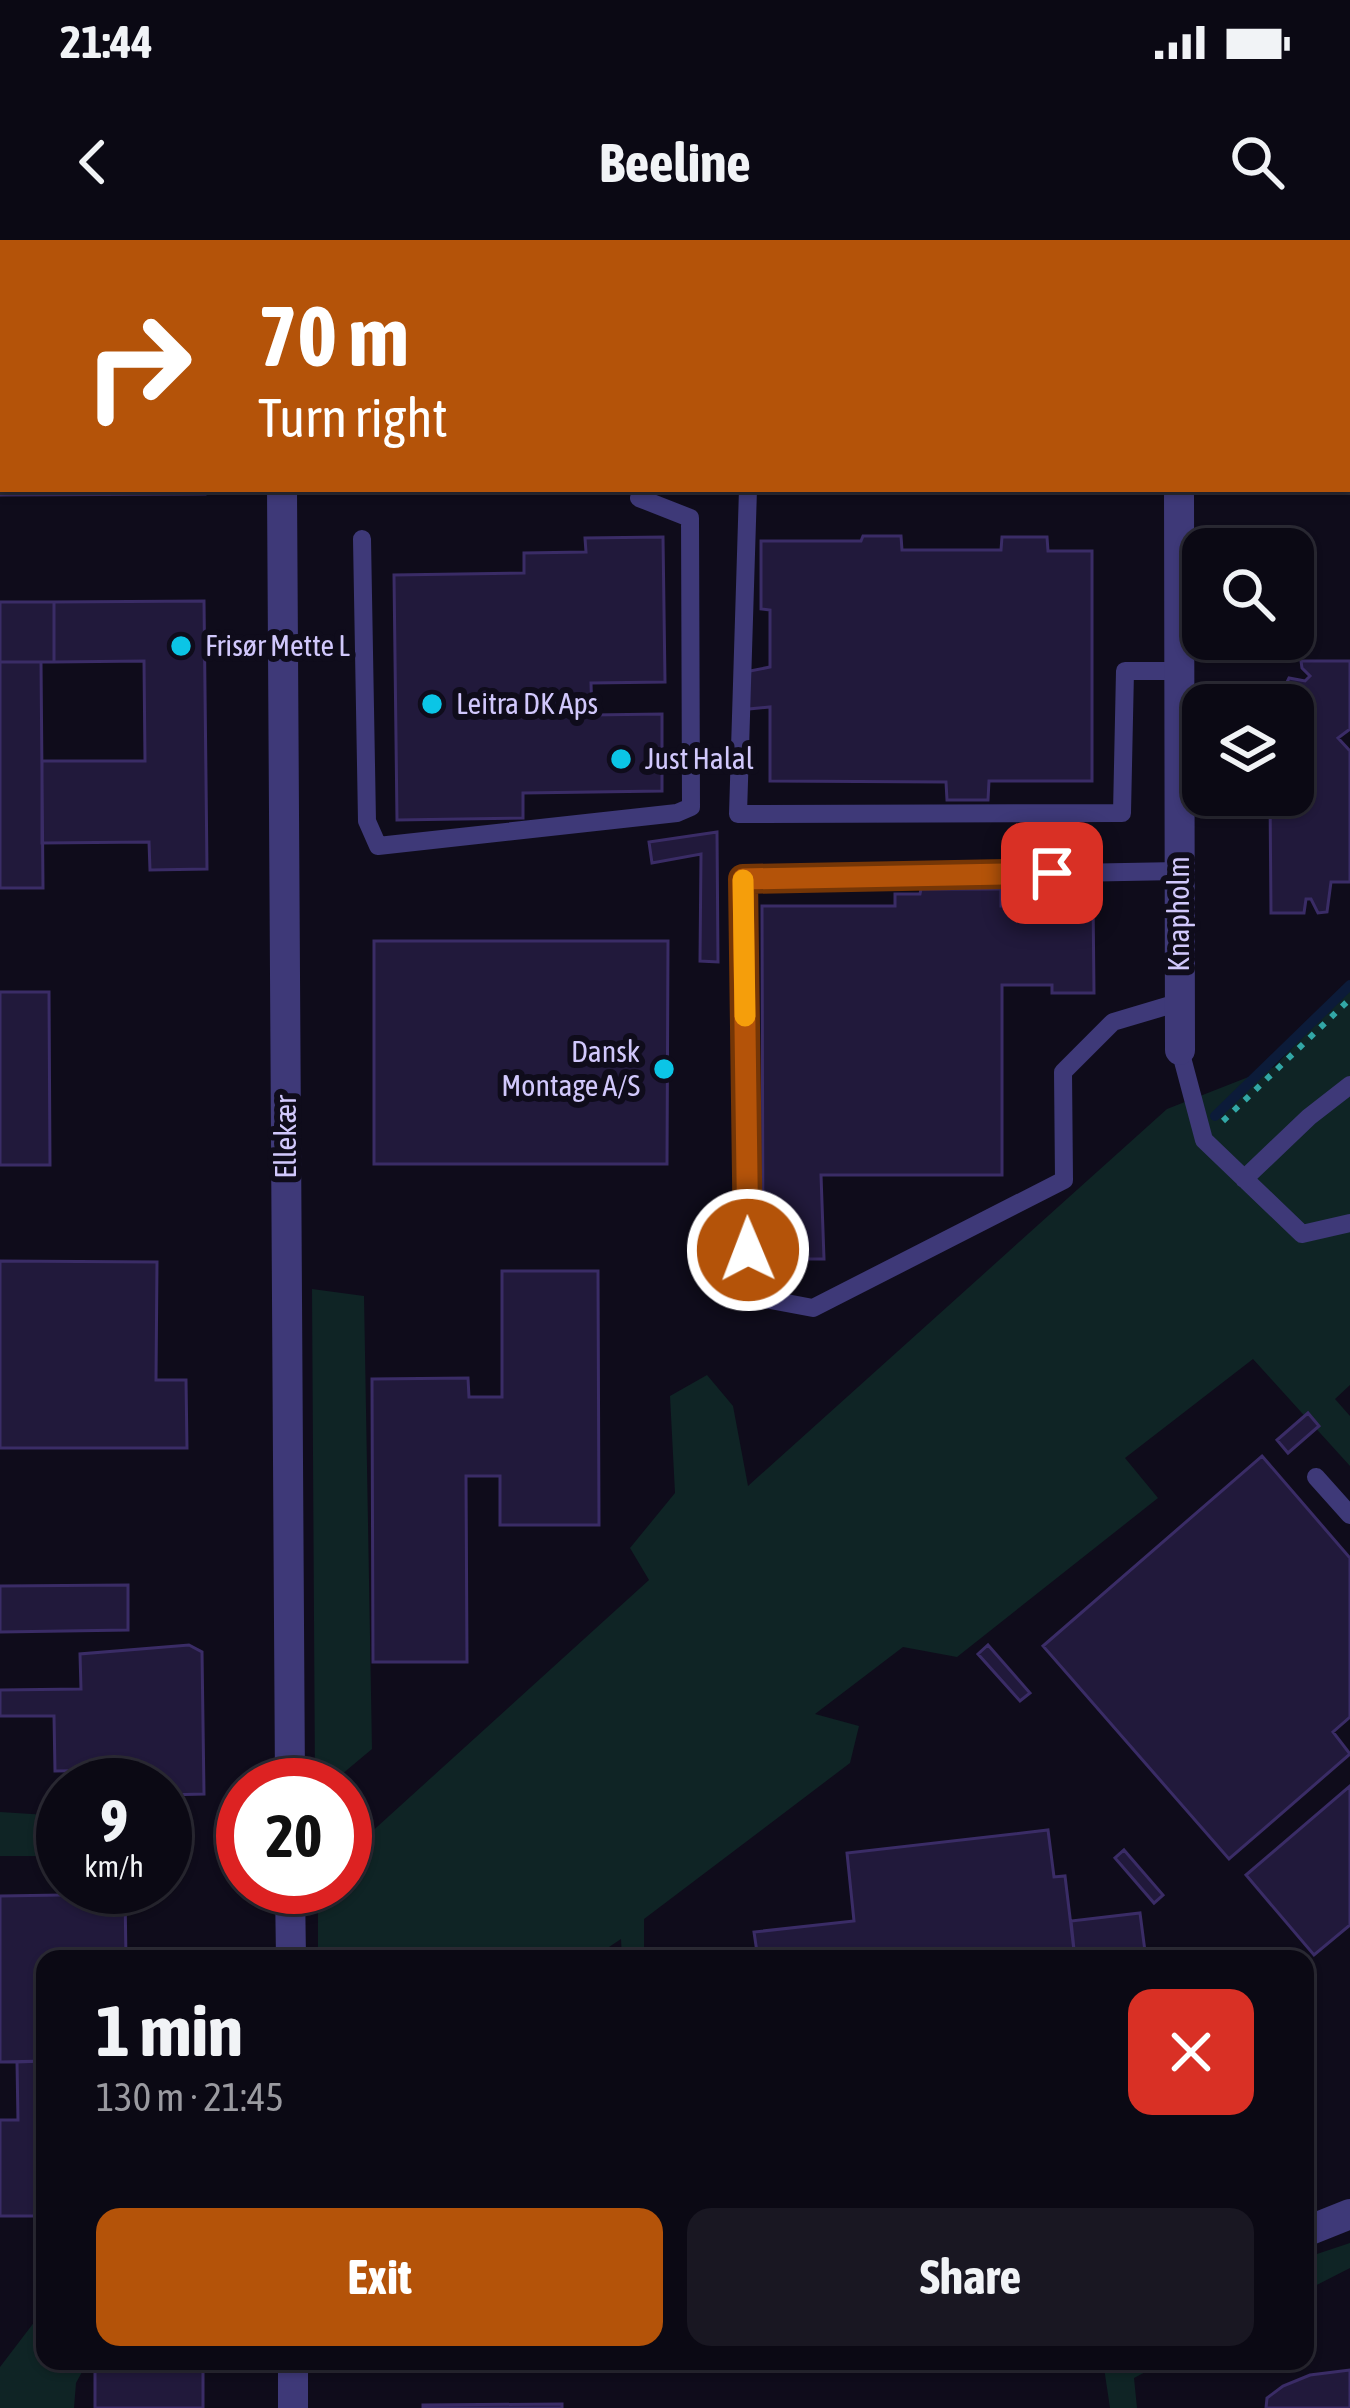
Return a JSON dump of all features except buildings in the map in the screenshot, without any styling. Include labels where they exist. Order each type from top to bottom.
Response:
[{"type":"street","name":"Ellekær","points":[[282,492],[290,1758]]},
{"type":"street","name":"Knapholm","points":[[1178,492],[1180,1050]]},
{"type":"street","points":[[290,1914],[290,1950]]},
{"type":"street","points":[[1314,2229],[1350,2215]]},
{"type":"street","points":[[293,2370],[293,2408]]},
{"type":"lane","points":[[748,492],[739,814],[1122,813],[1125,671],[1179,671]]},
{"type":"lane","points":[[362,539],[367,821],[378,845],[677,813],[691,807],[690,518],[639,498]]},
{"type":"lane","points":[[1179,871],[743,879],[749,1296],[813,1308],[1064,1180],[1063,1072],[1112,1022],[1180,1002]]},
{"type":"lane","points":[[1180,1050],[1204,1140],[1302,1234],[1350,1223]]},
{"type":"lane","points":[[1244,1179],[1350,1085]]},
{"type":"lane","points":[[1316,1477],[1350,1514]]},
{"type":"path","points":[[1204,1140],[1350,999]]},
{"type":"green space","points":[[1350,987],[1350,1385],[1335,1399],[1350,1416],[1350,1466],[1253,1359],[1125,1458],[1158,1498],[957,1657],[903,1647],[815,1714],[859,1726],[850,1763],[644,1919],[644,1950],[622,1950],[621,1939],[604,1950],[318,1950],[318,1914],[372,1914],[372,1831],[649,1580],[630,1548],[675,1493],[670,1396],[707,1375],[733,1406],[748,1486],[1167,1109],[1274,1067]]},
{"type":"green space","points":[[312,1289],[364,1296],[372,1749],[361,1758],[315,1758]]},
{"type":"green space","points":[[0,1812],[36,1814],[36,1856],[0,1856]]},
{"type":"green space","points":[[1350,2243],[1350,2268],[1314,2286],[1314,2255]]},
{"type":"green space","points":[[36,2320],[36,2370],[83,2370],[76,2383],[74,2408],[0,2408],[0,2367]]},
{"type":"green space","points":[[1104,2370],[1149,2370],[1134,2378],[1137,2408],[1110,2408]]},
{"type":"waterway","points":[[1215,1116],[1350,985]]},
{"type":"slow traffic","points":[[743,880],[745,1016]]},
{"type":"place","name":"Frisør Mette L","points":[[181,646]]},
{"type":"place","name":"Leitra DK Aps","points":[[432,704]]},
{"type":"place","name":"Just Halal","points":[[621,759]]},
{"type":"place","name":"Dansk Montage A/S","points":[[664,1069]]},
{"type":"route","points":[[748,1250],[743,879],[1052,873]]}]
